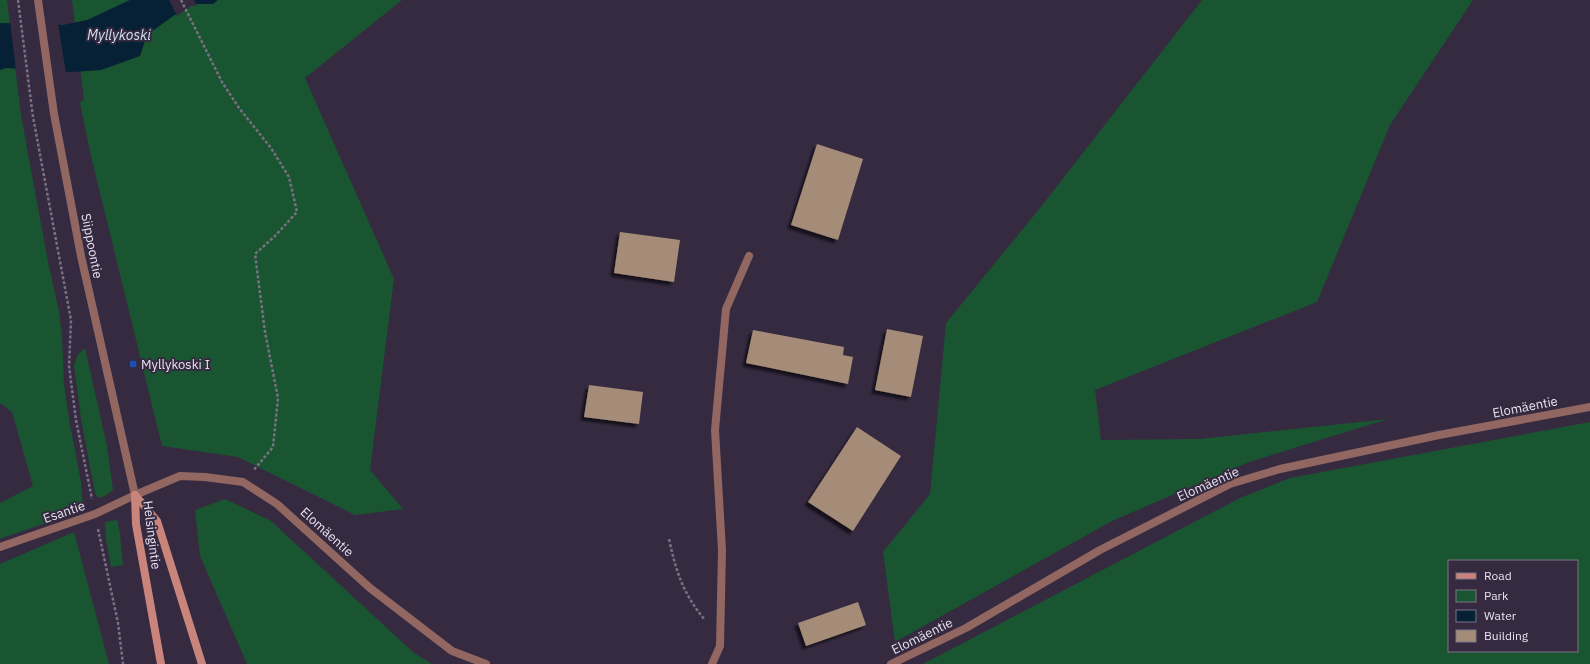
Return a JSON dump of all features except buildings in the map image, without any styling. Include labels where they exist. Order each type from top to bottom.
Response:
[{"type":"main road","name":"Helsingintie","points":[[135,495],[136,524],[161,664]]},
{"type":"main road","name":"Helsingintie","points":[[135,495],[157,521],[202,664]]},
{"type":"street","name":"Siippoontie","points":[[38,0],[54,114],[81,256],[135,495]]},
{"type":"street","points":[[712,664],[720,646],[722,550],[715,430],[726,309],[749,256]]},
{"type":"street","name":"Elomäentie","points":[[891,664],[966,628],[1100,550],[1230,484],[1280,469],[1439,435],[1590,407]]},
{"type":"street","name":"Elomäentie","points":[[135,495],[180,476],[205,477],[243,482],[277,504],[370,588],[452,651],[486,664]]},
{"type":"street","name":"Esantie","points":[[0,547],[95,514],[135,495]]},
{"type":"path","points":[[18,0],[33,117],[71,320],[69,366],[75,412],[118,623],[123,664]]},
{"type":"path","points":[[181,0],[222,82],[238,108],[271,148],[289,177],[297,212],[275,236],[255,254],[265,332],[278,398],[273,447],[243,482]]},
{"type":"path","points":[[669,539],[675,568],[692,605],[720,638]]},
{"type":"green space","points":[[0,0],[7,0],[21,115],[48,262],[59,311],[62,336],[64,384],[81,482],[83,510],[0,539],[0,503],[33,486],[12,412],[0,403]]},
{"type":"green space","points":[[72,0],[402,0],[305,78],[394,279],[370,470],[403,509],[355,515],[238,457],[162,446],[91,156],[80,103],[84,99]]},
{"type":"green space","points":[[1202,0],[1473,0],[1390,125],[1317,302],[1095,390],[1101,440],[1199,439],[1388,419],[1249,462],[1112,521],[895,642],[883,552],[930,494],[946,323],[1040,208]]},
{"type":"green space","points":[[85,348],[107,446],[113,490],[105,496],[98,498],[95,493],[81,419],[74,365],[78,354]]},
{"type":"green space","points":[[1590,422],[1590,664],[923,664],[1240,498],[1290,478]]},
{"type":"green space","points":[[225,499],[271,521],[414,653],[432,664],[247,664],[200,556],[195,510]]},
{"type":"green space","points":[[117,520],[123,565],[111,567],[106,539],[105,522]]},
{"type":"green space","points":[[74,532],[109,664],[0,664],[0,564]]},
{"type":"water","name":"Myllykoski","points":[[130,0],[218,0],[213,4],[190,4],[147,35],[140,56],[101,70],[72,72],[6,68],[0,70],[0,23],[63,25],[87,20]]},
{"type":"pier","points":[[169,0],[194,0],[197,6],[191,6],[177,16]]},
{"type":"pier","points":[[10,21],[58,23],[66,73],[16,71]]},
{"type":"place","name":"Myllykoski I","points":[[133,364]]}]
